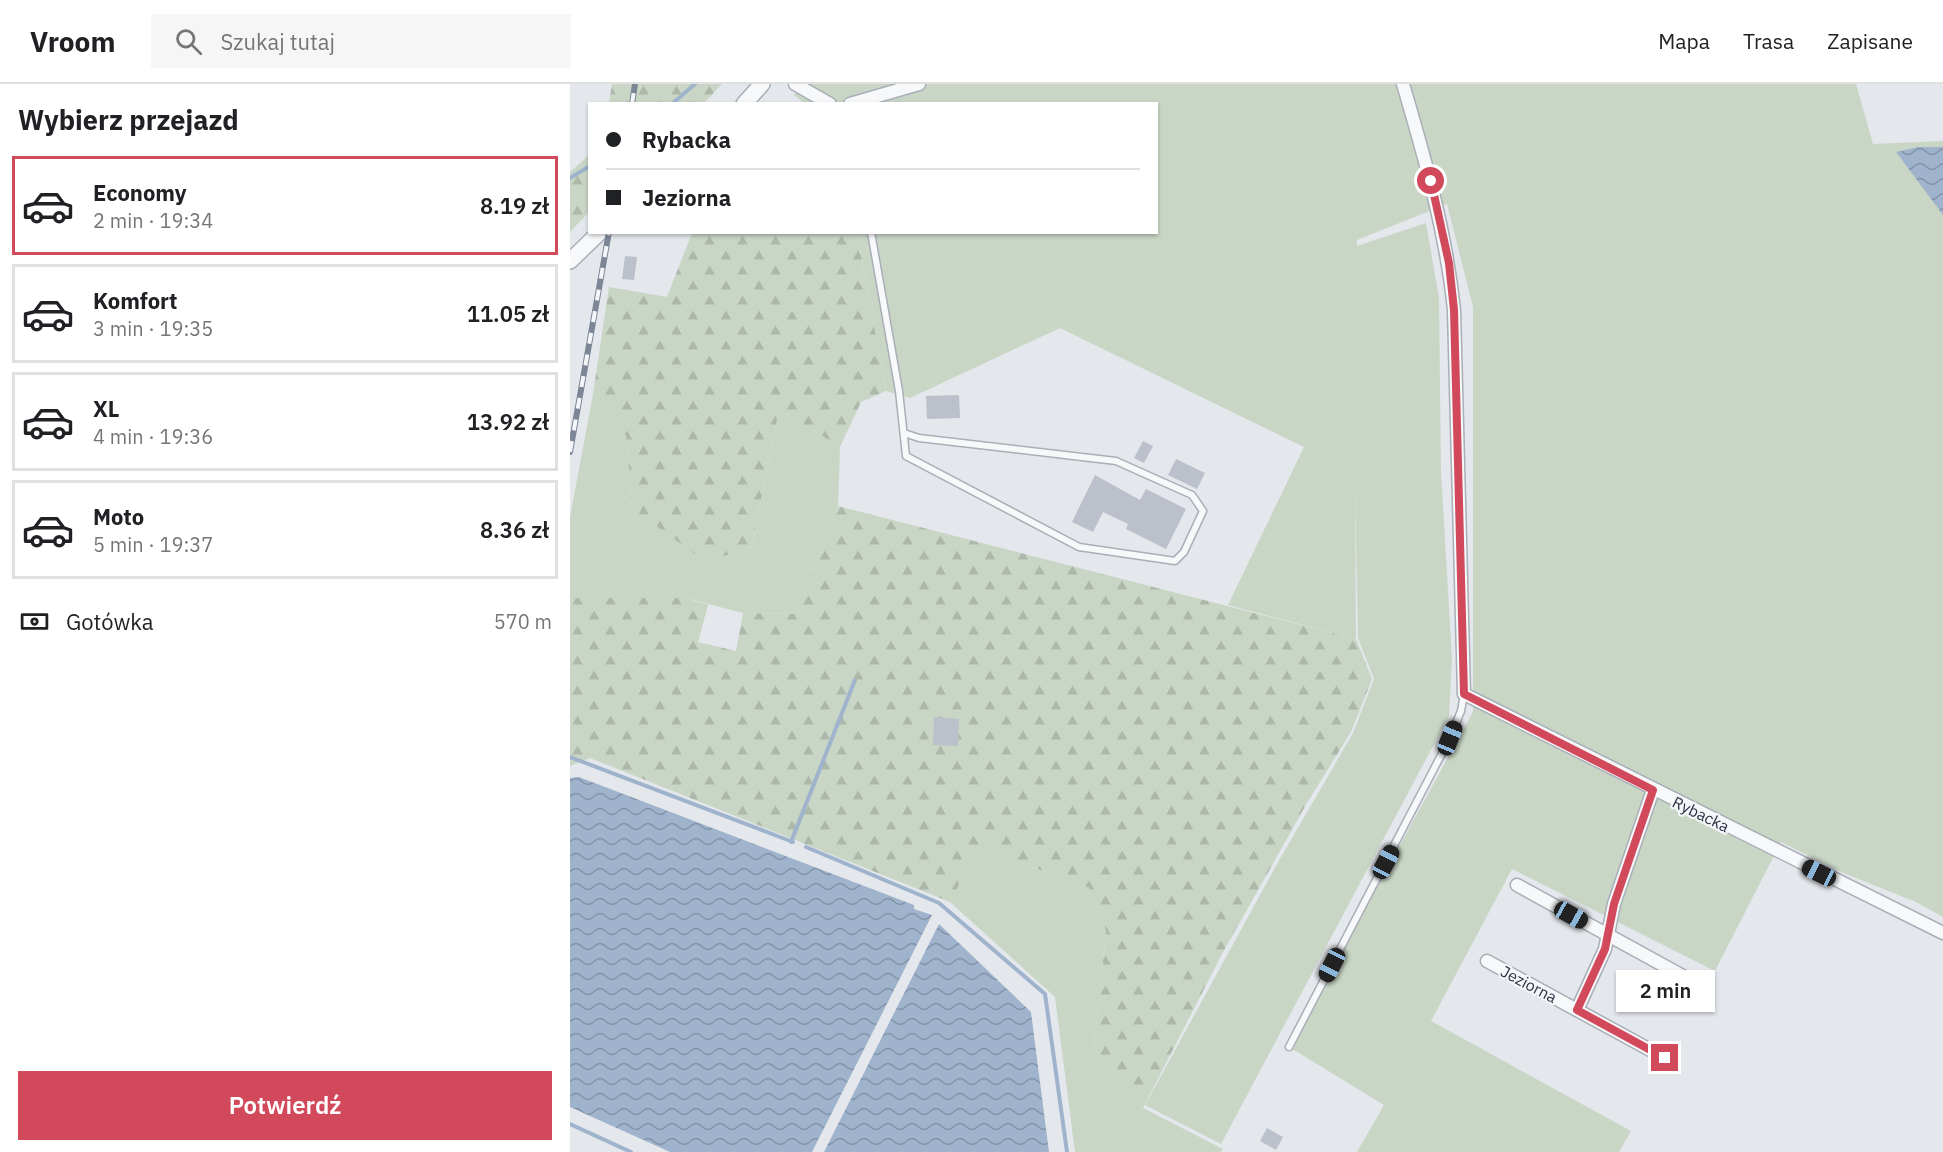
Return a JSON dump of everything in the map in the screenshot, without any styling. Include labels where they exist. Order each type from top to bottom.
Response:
[{"type":"street","points":[[746,102],[762,84]]},
{"type":"street","points":[[795,84],[826,102]]},
{"type":"street","points":[[857,102],[919,84]]},
{"type":"street","points":[[1403,84],[1434,191],[1449,263],[1454,310],[1464,694]]},
{"type":"street","points":[[570,261],[598,234]]},
{"type":"street","name":"Rybacka","points":[[1464,694],[1943,933]]},
{"type":"street","points":[[1577,1010],[1605,949],[1606,934],[1614,904],[1653,790]]},
{"type":"street","points":[[1517,885],[1701,986]]},
{"type":"street","name":"Jeziorna","points":[[1487,961],[1665,1058]]},
{"type":"lane","points":[[871,234],[906,456],[1079,547],[1175,561],[1184,552],[1203,511],[1192,495],[1116,461],[926,439],[904,433]]},
{"type":"lane","points":[[1289,1047],[1450,738],[1461,711],[1464,694]]},
{"type":"green space","points":[[612,84],[722,84],[705,102],[609,102]]},
{"type":"green space","points":[[804,84],[1856,84],[1873,144],[1943,141],[1943,917],[1916,902],[1841,872],[1781,842],[1715,971],[1512,869],[1431,1021],[1631,1131],[1619,1152],[1357,1152],[1384,1105],[1289,1047],[1473,712],[1473,307],[1447,204],[1357,240],[1357,246],[1426,223],[1439,298],[1441,472],[1452,659],[1449,716],[1221,1144],[1145,1105],[1277,864],[1353,733],[1374,679],[1358,638],[1355,488],[1356,639],[1228,605],[1304,447],[1060,328],[910,398],[886,391],[857,234],[1158,234],[1158,102],[803,102],[794,95]]},
{"type":"green space","points":[[588,156],[588,213],[570,232],[570,172]]},
{"type":"green space","points":[[692,234],[857,234],[886,391],[861,402],[840,447],[779,409],[751,550],[703,560],[632,508],[626,436],[593,394],[609,287],[667,297]]},
{"type":"green space","points":[[593,394],[626,436],[632,508],[751,550],[779,409],[840,447],[838,506],[797,614],[743,613],[685,598],[570,598],[570,517]]},
{"type":"green space","points":[[838,506],[1356,639],[1372,679],[1351,732],[1307,803],[1222,954],[1143,1108],[1094,1048],[1106,931],[1089,888],[979,847],[950,902],[590,758],[570,766],[570,598],[685,598],[708,605],[698,642],[736,651],[743,613],[797,614]]},
{"type":"green space","points":[[979,847],[1089,888],[1106,931],[1094,1048],[1143,1108],[1223,1149],[1221,1152],[1075,1152],[1055,997],[950,902]]},
{"type":"water","points":[[1918,147],[1943,147],[1943,215],[1896,152]]},
{"type":"water","points":[[579,777],[914,905],[914,909],[932,915],[812,1152],[670,1152],[570,1107],[570,778]]},
{"type":"water","points":[[939,924],[1031,1012],[1049,1152],[824,1152]]},
{"type":"building","points":[[625,256],[637,257],[634,280],[622,279]]},
{"type":"building","points":[[959,395],[960,418],[927,419],[926,396]]},
{"type":"building","points":[[1143,441],[1153,446],[1144,463],[1134,458]]},
{"type":"building","points":[[1176,459],[1205,473],[1197,489],[1168,475]]},
{"type":"building","points":[[1095,475],[1140,500],[1146,489],[1186,509],[1166,549],[1126,529],[1128,524],[1103,512],[1093,532],[1072,522]]},
{"type":"building","points":[[934,717],[959,719],[958,746],[933,745]]},
{"type":"building","points":[[1267,1128],[1283,1137],[1276,1150],[1260,1141]]},
{"type":"waterway","points":[[674,102],[695,84]]},
{"type":"waterway","points":[[570,178],[588,167]]},
{"type":"waterway","points":[[791,842],[855,680]]},
{"type":"waterway","points":[[570,757],[793,842]]},
{"type":"waterway","points":[[806,847],[939,903],[1045,994],[1067,1152]]},
{"type":"waterway","points":[[570,1124],[631,1152]]},
{"type":"railway","points":[[632,102],[635,84]]},
{"type":"railway","points":[[570,452],[609,234]]},
{"type":"route","points":[[1431,181],[1449,263],[1454,310],[1464,694],[1653,790],[1614,904],[1606,934],[1605,949],[1577,1010],[1665,1058]]}]
